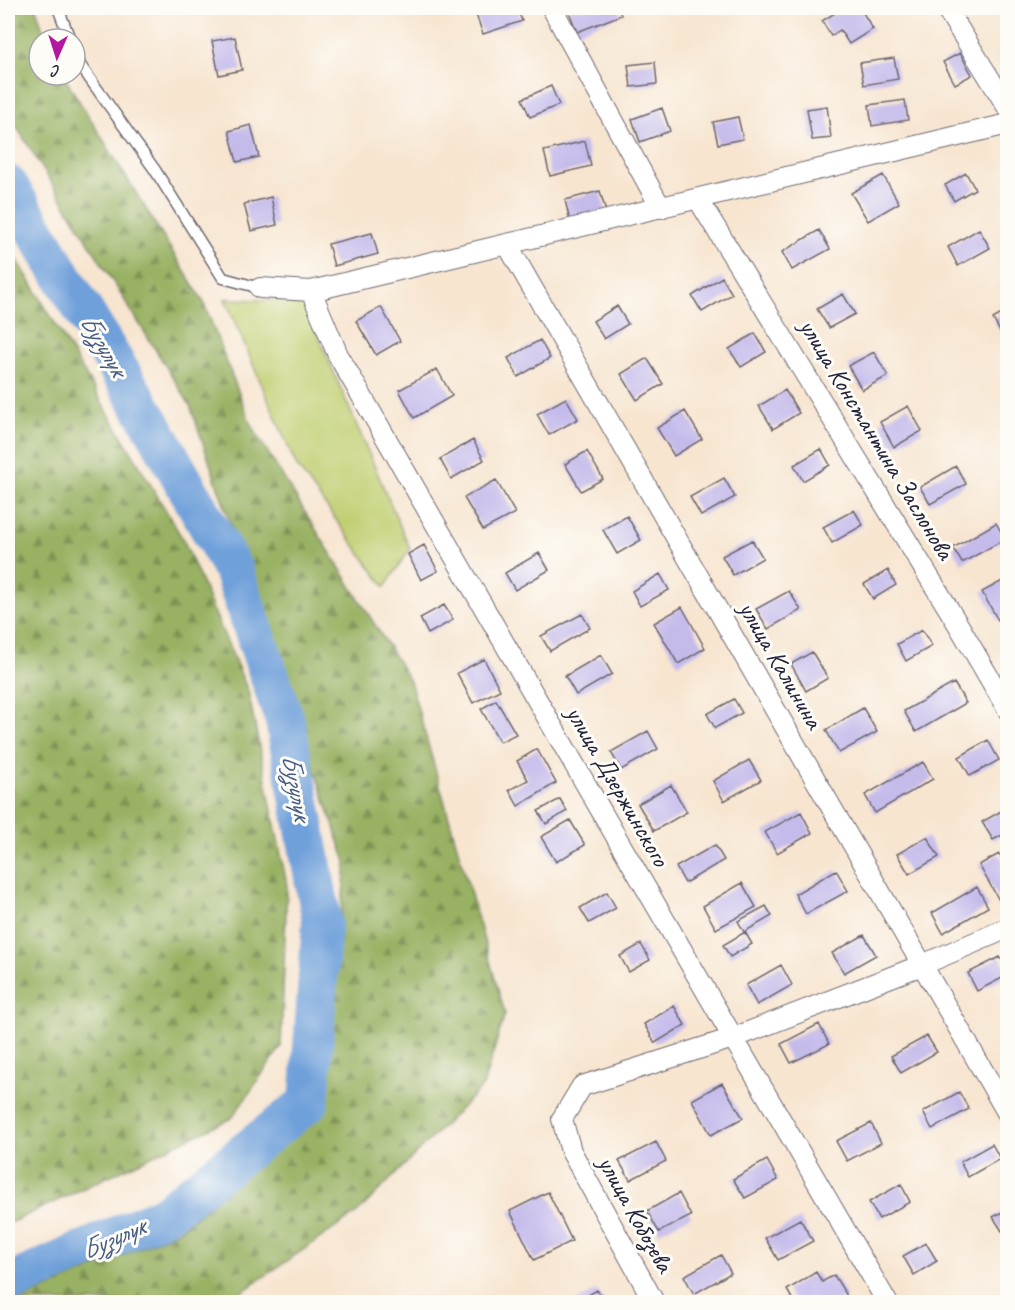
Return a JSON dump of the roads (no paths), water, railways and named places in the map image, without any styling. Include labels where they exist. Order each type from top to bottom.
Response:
[{"type":"street","points":[[552,8],[661,208]]},
{"type":"street","points":[[946,8],[1008,108]]},
{"type":"street","points":[[260,288],[311,291],[1008,124]]},
{"type":"street","name":"улица Константина Заслонова","points":[[698,199],[960,626],[1008,710]]},
{"type":"street","name":"улица Калинина","points":[[507,244],[1008,1114]]},
{"type":"street","name":"улица Дзержинского","points":[[311,291],[338,355],[887,1302]]},
{"type":"street","name":"улица Кобозева","points":[[654,1302],[571,1151],[562,1119],[582,1086],[733,1038],[922,965],[1008,928]]},
{"type":"lane","points":[[58,8],[65,27]]},
{"type":"lane","points":[[87,75],[155,170],[223,278],[260,288]]},
{"type":"waterway","name":"Бузулук","points":[[8,185],[152,425],[233,570],[285,721],[322,921],[309,1102],[164,1215],[8,1284]]}]
